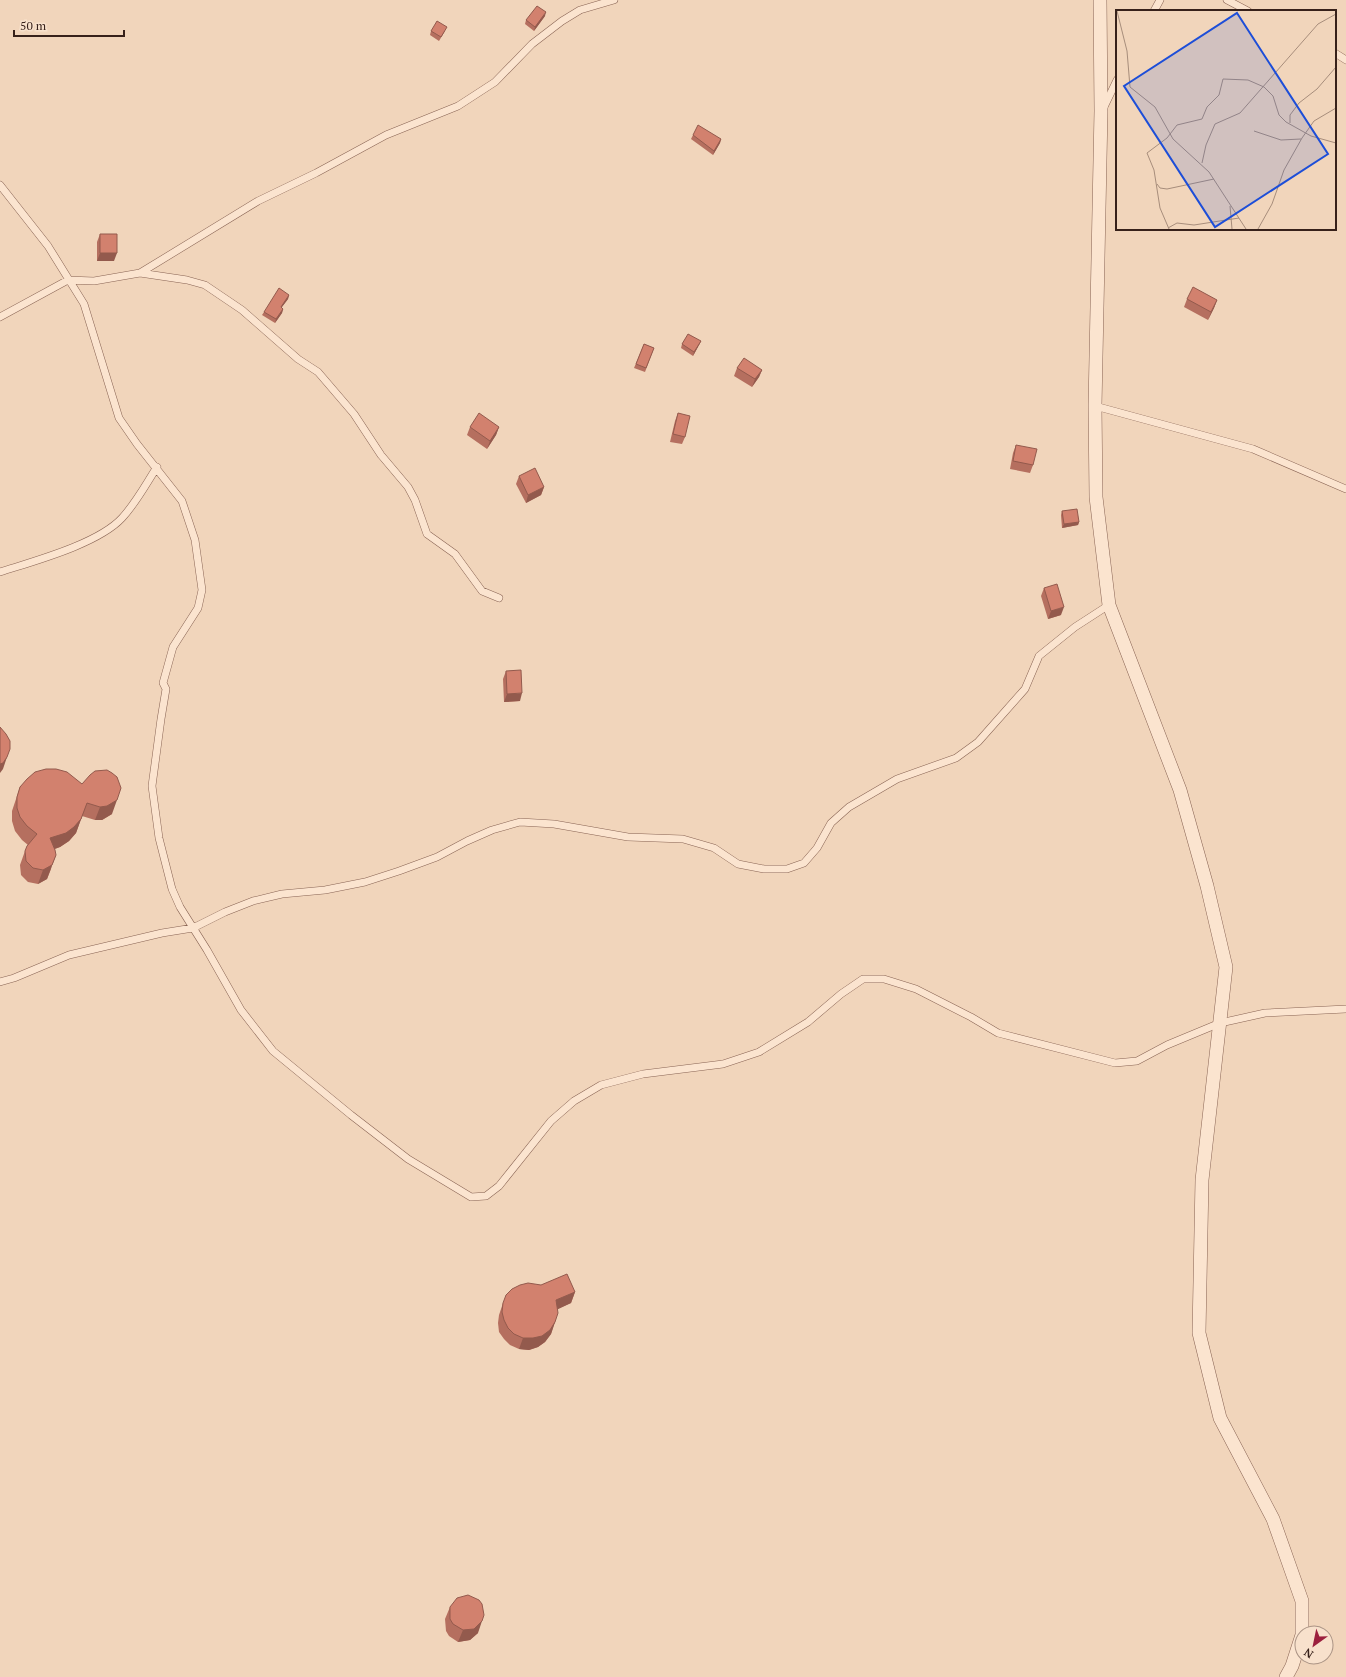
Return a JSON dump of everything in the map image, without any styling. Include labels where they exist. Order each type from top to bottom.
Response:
[{"type":"street","points":[[1100,0],[1101,111],[1095,406],[1096,496],[1109,605],[1180,790],[1207,886],[1226,967],[1202,1180],[1199,1334],[1220,1418],[1274,1519],[1302,1600],[1302,1625]]},
{"type":"street","points":[[1286,1677],[1294,1660]]},
{"type":"lane","points":[[140,273],[258,201],[316,173],[386,135],[458,106],[495,82],[532,44],[562,21],[580,10],[614,0]]},
{"type":"lane","points":[[1155,10],[1160,0]]},
{"type":"lane","points":[[1227,0],[1246,10]]},
{"type":"lane","points":[[1336,54],[1346,60]]},
{"type":"lane","points":[[1101,111],[1116,82]]},
{"type":"lane","points":[[0,185],[48,246],[84,304],[119,418],[137,444],[157,467],[182,501],[195,540],[202,590],[198,608],[173,647],[163,683],[166,689],[152,786],[158,838],[172,889],[180,906],[241,1010],[273,1051],[351,1115],[408,1159],[471,1196],[486,1196],[499,1186],[551,1121],[574,1101],[594,1089],[601,1085],[643,1074],[724,1064],[759,1052],[808,1022],[841,994],[863,979],[884,979],[916,988],[998,1033],[1115,1063],[1137,1061],[1167,1045],[1220,1023],[1265,1013],[1346,1009]]},
{"type":"lane","points":[[0,318],[68,280],[94,280],[140,273],[187,280],[205,285],[242,310],[298,360],[318,372],[354,414],[381,456],[408,487],[427,534],[455,554],[482,591],[499,598]]},
{"type":"lane","points":[[1095,406],[1253,449],[1346,489]]},
{"type":"lane","points":[[0,572],[55,554],[105,532],[122,518],[157,467]]},
{"type":"lane","points":[[0,982],[14,978],[70,955],[162,933],[193,928],[225,912],[260,899],[282,894],[325,890],[365,882],[437,858],[467,841],[492,830],[520,822],[554,824],[628,837],[683,839],[714,848],[738,864],[764,869],[787,869],[793,867],[804,863],[817,848],[831,823],[849,807],[897,779],[956,758],[978,742],[1025,689],[1039,656],[1075,627],[1109,605]]},
{"type":"building","points":[[537,6],[546,12],[535,27],[526,20]]},
{"type":"building","points":[[437,21],[447,27],[441,37],[431,31]]},
{"type":"building","points":[[698,125],[721,139],[714,151],[693,135]]},
{"type":"building","points":[[100,234],[117,234],[117,253],[100,253]]},
{"type":"building","points":[[1193,287],[1217,300],[1211,312],[1187,299]]},
{"type":"building","points":[[279,288],[289,295],[281,307],[283,309],[276,319],[264,312]]},
{"type":"building","points":[[688,334],[701,341],[694,352],[682,344]]},
{"type":"building","points":[[644,344],[654,348],[646,368],[636,364]]},
{"type":"building","points":[[744,358],[762,370],[755,379],[737,368]]},
{"type":"building","points":[[479,413],[499,427],[490,441],[470,427]]},
{"type":"building","points":[[678,413],[690,416],[685,437],[673,434]]},
{"type":"building","points":[[1016,445],[1037,449],[1033,465],[1013,461]]},
{"type":"building","points":[[535,468],[544,487],[528,495],[519,476]]},
{"type":"building","points":[[1077,509],[1079,522],[1064,524],[1062,511]]},
{"type":"building","points":[[1057,584],[1064,607],[1051,611],[1044,588]]},
{"type":"building","points":[[521,670],[522,693],[507,694],[506,671]]},
{"type":"building","points":[[0,727],[10,741],[10,749],[3,763],[0,764]]},
{"type":"building","points":[[46,769],[56,769],[67,772],[82,784],[95,771],[107,770],[117,777],[121,788],[117,800],[107,806],[100,807],[87,803],[81,819],[74,827],[66,833],[50,838],[56,855],[52,865],[43,870],[33,868],[26,861],[25,851],[27,846],[37,834],[27,826],[20,817],[17,808],[17,797],[20,787],[27,779],[35,772]]},
{"type":"building","points":[[567,1274],[575,1292],[556,1300],[558,1313],[550,1330],[542,1336],[533,1338],[523,1338],[514,1334],[508,1328],[502,1312],[506,1295],[512,1289],[520,1285],[528,1283],[541,1285]]},
{"type":"building","points":[[468,1595],[479,1600],[482,1604],[484,1615],[482,1621],[474,1629],[463,1630],[453,1624],[450,1619],[450,1607],[457,1598]]}]
